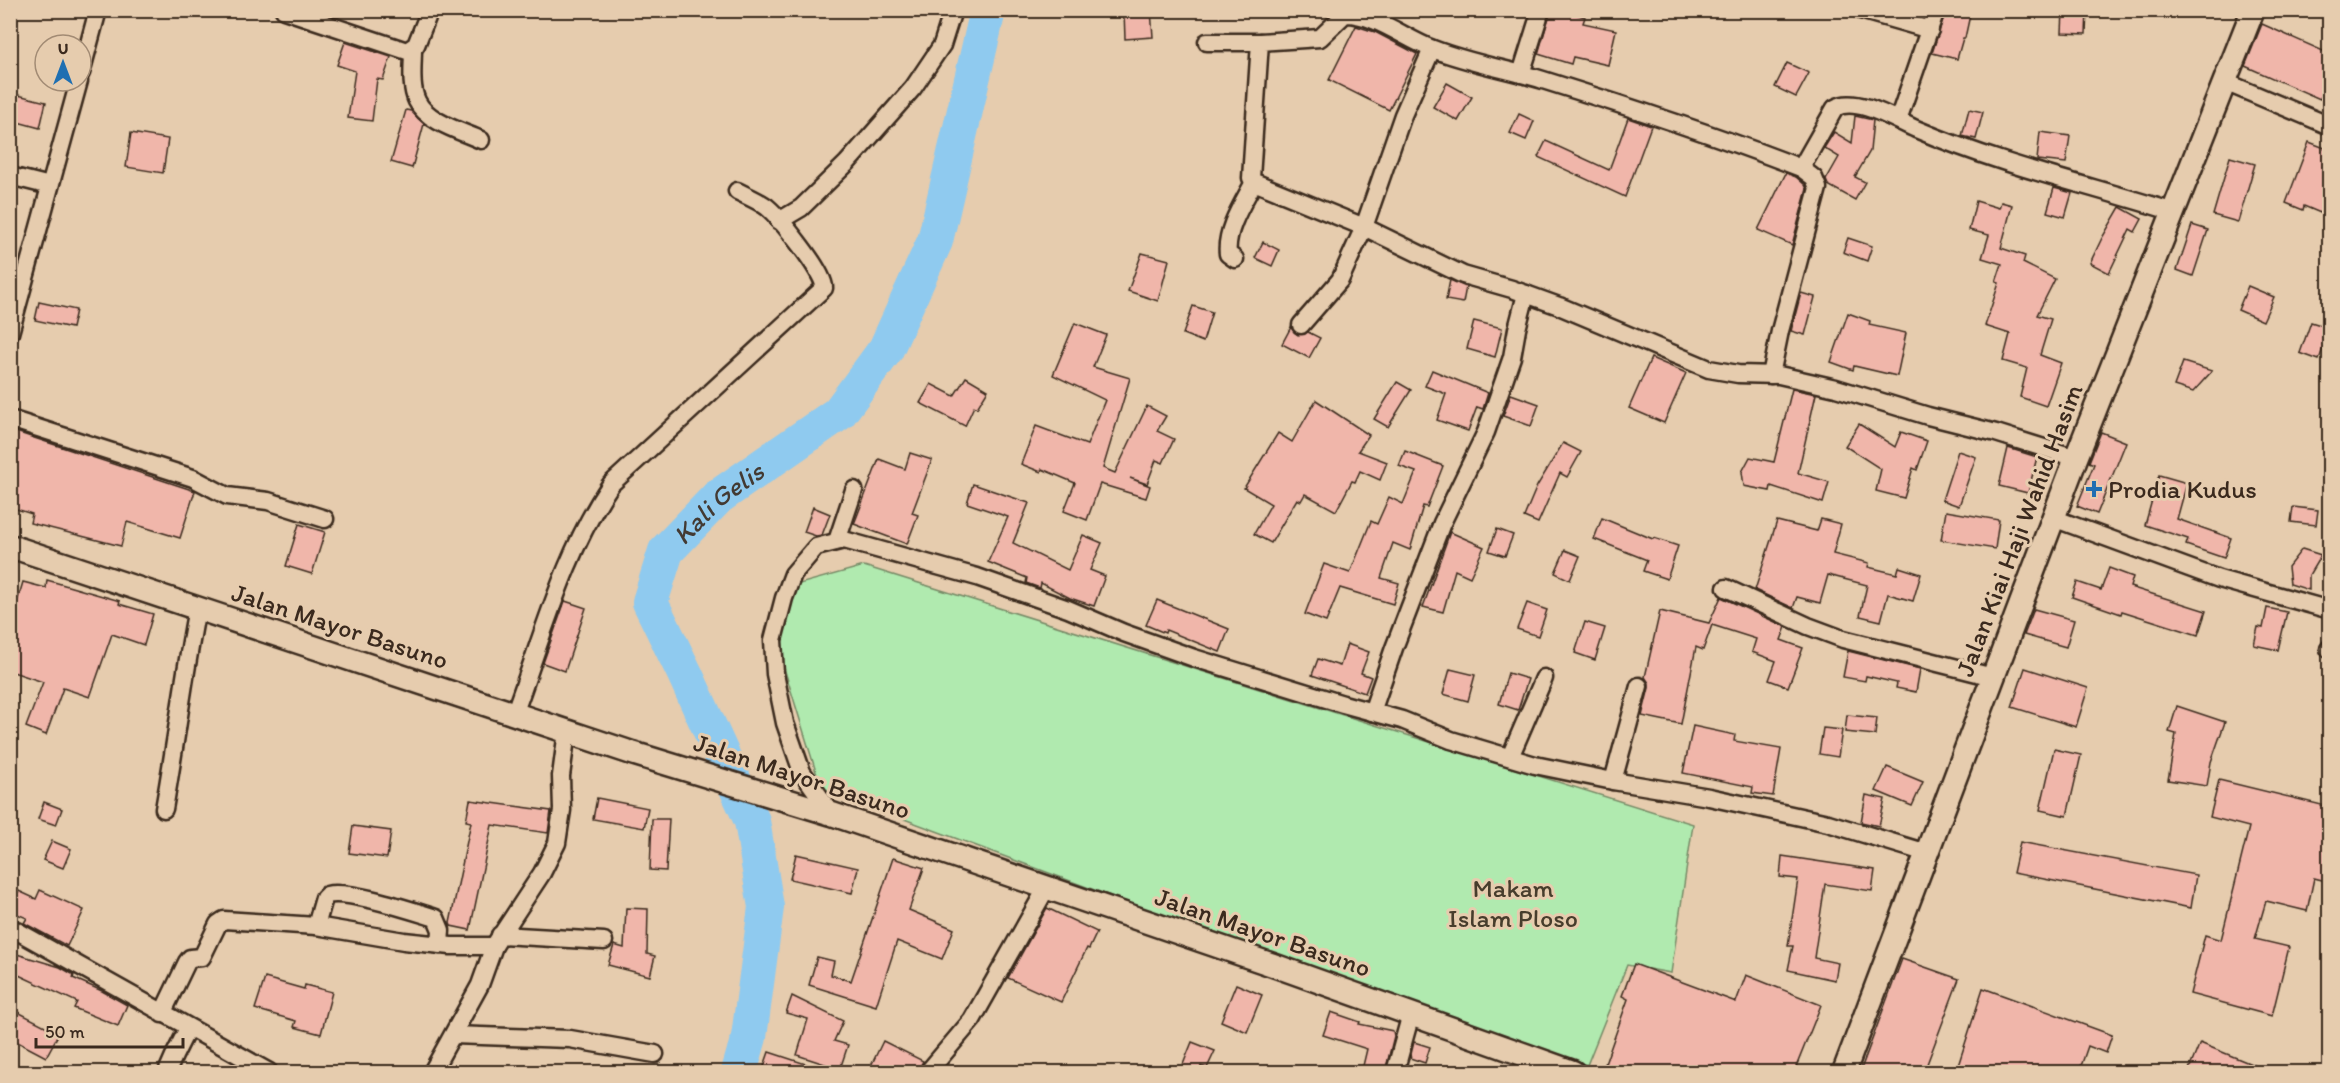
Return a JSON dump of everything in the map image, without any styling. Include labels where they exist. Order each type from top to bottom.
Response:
[{"type":"main road","name":"Jalan Kiai Haji Wahid Hasim","points":[[1844,1072],[2053,518],[2253,10]]},
{"type":"main road","name":"Jalan Mayor Basuno","points":[[10,546],[632,753],[825,812],[1047,887],[1573,1072]]},
{"type":"street","points":[[92,33],[98,10]]},
{"type":"street","points":[[284,10],[407,51],[416,45],[430,10]]},
{"type":"street","points":[[779,221],[801,208],[847,163],[913,88],[942,45],[952,10]]},
{"type":"street","points":[[1521,74],[1541,10]]},
{"type":"street","points":[[1860,10],[1929,30]]},
{"type":"street","points":[[1898,120],[1936,10]]},
{"type":"street","points":[[1207,42],[1260,42],[1320,38],[1346,14],[1353,14],[1432,49],[1688,125],[1801,168],[1814,178],[1818,188],[1780,331],[1771,375]]},
{"type":"street","points":[[1260,42],[1250,173],[1254,182],[1364,226],[1463,275],[1526,294],[1605,323],[1667,353],[1709,369],[1738,374],[1771,375],[1836,388],[1928,416],[1996,433],[2076,459]]},
{"type":"street","points":[[412,49],[412,81],[417,102],[433,118],[481,140]]},
{"type":"street","points":[[1301,325],[1340,280],[1364,226],[1403,115],[1432,49]]},
{"type":"street","points":[[2225,82],[2330,126]]},
{"type":"street","points":[[10,333],[76,93]]},
{"type":"street","points":[[1801,168],[1830,117],[1840,105],[1850,105],[1898,120],[1916,129],[2057,179],[2174,212]]},
{"type":"street","points":[[10,176],[50,186]]},
{"type":"street","points":[[1235,259],[1228,254],[1227,244],[1239,211],[1254,182]]},
{"type":"street","points":[[514,714],[569,559],[594,508],[611,484],[822,291],[825,285],[823,278],[797,240],[766,206],[737,191]]},
{"type":"street","points":[[1372,712],[1442,523],[1486,432],[1512,357],[1516,329],[1526,294]]},
{"type":"street","points":[[10,419],[193,478],[226,496],[268,501],[325,519]]},
{"type":"street","points":[[837,541],[854,490]]},
{"type":"street","points":[[2053,518],[2219,579],[2330,610]]},
{"type":"street","points":[[825,812],[802,772],[785,723],[776,674],[773,640],[793,574],[816,547],[844,540],[977,577],[1068,609],[1124,633],[1194,658],[1402,720],[1450,740],[1510,757],[1613,781],[1709,797],[1828,823],[1927,853]]},
{"type":"street","points":[[1726,588],[1808,626],[1843,639],[1993,677]]},
{"type":"street","points":[[164,809],[179,706],[197,608]]},
{"type":"street","points":[[1510,757],[1544,678]]},
{"type":"street","points":[[1613,781],[1639,686]]},
{"type":"street","points":[[432,1072],[480,985],[497,940],[542,873],[557,843],[562,810],[561,776],[567,731]]},
{"type":"street","points":[[928,1072],[972,1020],[1047,887]]},
{"type":"street","points":[[316,926],[324,898],[327,895],[336,894],[391,905],[436,918],[441,930],[441,945]]},
{"type":"street","points":[[162,1014],[186,962],[190,958],[202,957],[221,921],[316,926],[375,937],[441,945],[497,940],[604,941]]},
{"type":"street","points":[[10,927],[269,1072]]},
{"type":"street","points":[[1395,1072],[1412,1014]]},
{"type":"street","points":[[167,1072],[188,1028]]},
{"type":"street","points":[[453,1035],[570,1039],[656,1054]]},
{"type":"green space","name":"Makam Islam Ploso","points":[[864,566],[1693,824],[1671,973],[1627,965],[1587,1065],[1250,948],[821,788],[780,655],[792,586]]},
{"type":"building","points":[[1151,10],[1153,37],[1125,39],[1124,11]]},
{"type":"building","points":[[1551,10],[1563,10],[1585,17],[1583,23],[1616,30],[1608,65],[1573,57],[1571,64],[1538,54]]},
{"type":"building","points":[[1946,10],[1970,15],[1957,59],[1932,53]]},
{"type":"building","points":[[2063,10],[2087,10],[2086,34],[2062,33]]},
{"type":"building","points":[[2262,24],[2330,54],[2330,78],[2320,99],[2245,66]]},
{"type":"building","points":[[1356,26],[1375,32],[1417,54],[1389,110],[1329,80]]},
{"type":"building","points":[[345,42],[391,57],[383,80],[377,79],[372,121],[348,118],[355,71],[337,65]]},
{"type":"building","points":[[1787,63],[1809,73],[1796,97],[1775,87]]},
{"type":"building","points":[[1447,83],[1472,97],[1458,121],[1433,107]]},
{"type":"building","points":[[10,93],[46,102],[40,128],[10,120]]},
{"type":"building","points":[[1969,109],[1983,112],[1976,139],[1962,136]]},
{"type":"building","points":[[406,110],[411,111],[424,124],[412,168],[391,162]]},
{"type":"building","points":[[1519,114],[1534,121],[1526,140],[1510,133]]},
{"type":"building","points":[[1855,116],[1873,120],[1870,151],[1855,177],[1865,182],[1855,200],[1828,185],[1826,180],[1839,157],[1824,148],[1834,132],[1852,143]]},
{"type":"building","points":[[1628,118],[1651,126],[1625,197],[1538,157],[1546,141],[1609,170]]},
{"type":"building","points":[[2040,132],[2070,136],[2066,163],[2037,160]]},
{"type":"building","points":[[131,133],[168,139],[163,173],[126,167]]},
{"type":"building","points":[[2309,142],[2330,150],[2330,217],[2304,206],[2303,210],[2286,203]]},
{"type":"building","points":[[2230,157],[2255,164],[2238,222],[2213,215]]},
{"type":"building","points":[[1786,173],[1796,177],[1807,189],[1792,245],[1758,230]]},
{"type":"building","points":[[2054,188],[2072,193],[2065,217],[2047,212]]},
{"type":"building","points":[[1976,201],[1999,208],[2001,202],[2012,205],[2001,248],[2025,256],[2023,263],[2055,279],[2037,315],[2051,319],[2040,355],[2061,363],[2046,406],[2020,397],[2027,368],[2003,361],[2010,334],[1985,326],[1999,283],[1996,282],[2002,264],[1982,258],[1989,235],[1969,230]]},
{"type":"building","points":[[2120,207],[2142,219],[2135,232],[2130,229],[2109,273],[2090,263]]},
{"type":"building","points":[[2192,225],[2208,230],[2193,276],[2177,270]]},
{"type":"building","points":[[1848,238],[1872,246],[1867,261],[1843,252]]},
{"type":"building","points":[[1263,242],[1279,250],[1272,266],[1255,258]]},
{"type":"building","points":[[1142,253],[1169,260],[1158,301],[1128,291]]},
{"type":"building","points":[[1450,280],[1466,287],[1463,303],[1446,300]]},
{"type":"building","points":[[2248,286],[2274,297],[2263,321],[2238,310]]},
{"type":"building","points":[[1801,293],[1815,297],[1805,335],[1791,331]]},
{"type":"building","points":[[39,302],[76,310],[72,328],[35,320]]},
{"type":"building","points":[[1193,306],[1212,312],[1203,342],[1183,334]]},
{"type":"building","points":[[1848,313],[1870,321],[1869,325],[1906,333],[1897,376],[1854,366],[1853,370],[1831,362]]},
{"type":"building","points":[[1474,321],[1502,328],[1495,357],[1467,349]]},
{"type":"building","points":[[2311,322],[2330,328],[2319,360],[2300,353]]},
{"type":"building","points":[[1075,323],[1106,335],[1093,367],[1130,378],[1103,468],[1115,473],[1147,406],[1166,416],[1157,431],[1174,439],[1163,463],[1156,460],[1147,484],[1130,478],[1150,486],[1146,498],[1100,484],[1087,520],[1064,511],[1075,483],[1042,469],[1041,472],[1021,464],[1036,426],[1087,445],[1105,400],[1053,375]]},
{"type":"building","points":[[1291,327],[1298,335],[1308,332],[1320,338],[1309,358],[1282,344]]},
{"type":"building","points":[[1651,358],[1686,373],[1664,423],[1629,408]]},
{"type":"building","points":[[2183,362],[2212,371],[2193,392],[2174,386]]},
{"type":"building","points":[[1432,370],[1488,393],[1483,409],[1477,407],[1468,431],[1437,420],[1446,394],[1425,386]]},
{"type":"building","points":[[966,377],[988,390],[977,408],[974,406],[965,426],[920,403],[931,384],[954,396]]},
{"type":"building","points":[[1397,382],[1411,390],[1388,427],[1374,419]]},
{"type":"building","points":[[1792,389],[1816,394],[1798,473],[1829,482],[1823,503],[1771,486],[1770,491],[1744,486],[1742,472],[1750,457],[1774,462]]},
{"type":"building","points":[[1511,394],[1539,404],[1531,426],[1503,416]]},
{"type":"building","points":[[1316,400],[1369,435],[1358,451],[1387,462],[1380,480],[1360,471],[1336,511],[1305,494],[1301,501],[1297,499],[1271,543],[1254,534],[1271,504],[1244,488],[1278,433],[1292,442]]},
{"type":"building","points":[[1859,424],[1895,447],[1901,432],[1927,441],[1917,470],[1913,468],[1904,498],[1876,491],[1881,469],[1845,446]]},
{"type":"building","points":[[10,430],[195,491],[180,538],[127,522],[121,546],[30,523],[32,514],[10,507]]},
{"type":"building","points":[[2101,432],[2126,442],[2097,514],[2077,506],[2094,464],[2089,462]]},
{"type":"building","points":[[1563,443],[1581,452],[1567,477],[1560,473],[1538,523],[1524,517],[1537,486]]},
{"type":"building","points":[[2008,448],[2037,457],[2028,493],[1999,486]]},
{"type":"building","points":[[1405,451],[1443,466],[1427,507],[1423,506],[1410,550],[1393,543],[1381,578],[1399,583],[1393,604],[1340,588],[1326,622],[1305,614],[1324,564],[1350,573],[1371,521],[1377,524],[1389,497],[1403,504],[1416,472],[1399,466]]},
{"type":"building","points":[[1958,451],[1976,457],[1959,506],[1942,500]]},
{"type":"building","points":[[910,453],[932,460],[912,513],[918,515],[907,544],[854,524],[879,459],[905,469]]},
{"type":"building","points":[[2159,475],[2187,483],[2177,519],[2231,538],[2224,558],[2186,545],[2188,539],[2145,525]]},
{"type":"building","points":[[973,484],[1029,503],[1013,543],[1068,570],[1083,535],[1102,543],[1090,570],[1105,576],[1094,606],[1070,598],[1041,583],[1040,588],[1026,583],[1027,578],[988,562],[1008,517],[967,503]]},
{"type":"building","points":[[813,507],[830,514],[822,535],[816,536],[804,532]]},
{"type":"building","points":[[2293,507],[2318,510],[2316,525],[2291,522]]},
{"type":"building","points":[[1946,511],[1999,520],[1995,549],[1941,540]]},
{"type":"building","points":[[1602,518],[1653,539],[1678,546],[1667,579],[1643,571],[1647,560],[1594,539]]},
{"type":"building","points":[[1821,519],[1841,524],[1833,554],[1869,563],[1868,567],[1897,574],[1899,567],[1921,574],[1913,601],[1888,594],[1881,621],[1860,616],[1867,585],[1828,575],[1820,603],[1797,597],[1793,608],[1755,590],[1777,521],[1817,531]]},
{"type":"building","points":[[299,524],[325,532],[312,574],[286,566]]},
{"type":"building","points":[[1497,529],[1513,535],[1505,556],[1489,551]]},
{"type":"building","points":[[1450,532],[1484,547],[1470,577],[1455,570],[1443,612],[1423,607]]},
{"type":"building","points":[[2302,549],[2321,555],[2309,575],[2309,590],[2290,584],[2288,567]]},
{"type":"building","points":[[1565,550],[1580,556],[1570,580],[1555,573]]},
{"type":"building","points":[[2109,568],[2133,577],[2130,587],[2206,611],[2198,635],[2122,611],[2121,614],[2072,597],[2077,582],[2101,590]]},
{"type":"building","points":[[47,580],[120,601],[119,604],[153,614],[144,645],[112,634],[90,697],[63,688],[46,735],[26,727],[43,682],[10,671],[10,608],[15,609],[23,582],[46,588]]},
{"type":"building","points":[[1721,597],[1786,627],[1781,640],[1803,648],[1788,687],[1769,680],[1776,661],[1752,652],[1756,639],[1712,625],[1703,650],[1696,647],[1681,724],[1642,716],[1649,688],[1645,677],[1660,611],[1709,623]]},
{"type":"building","points":[[1157,600],[1229,629],[1220,652],[1166,630],[1165,633],[1146,625]]},
{"type":"building","points":[[565,601],[586,608],[565,671],[543,663]]},
{"type":"building","points":[[1527,603],[1547,610],[1538,636],[1517,629]]},
{"type":"building","points":[[2267,608],[2287,612],[2278,650],[2254,645],[2258,627],[2263,628]]},
{"type":"building","points":[[2034,609],[2074,620],[2066,647],[2024,635]]},
{"type":"building","points":[[1585,622],[1605,628],[1595,660],[1575,653]]},
{"type":"building","points":[[1347,644],[1369,652],[1361,673],[1371,677],[1365,693],[1312,675],[1318,659],[1340,666]]},
{"type":"building","points":[[1848,651],[1920,669],[1916,692],[1896,688],[1897,683],[1866,676],[1865,681],[1843,677]]},
{"type":"building","points":[[2025,668],[2088,688],[2076,727],[2012,707]]},
{"type":"building","points":[[1450,669],[1475,675],[1468,701],[1443,694]]},
{"type":"building","points":[[1508,673],[1528,679],[1518,710],[1499,704]]},
{"type":"building","points":[[2177,706],[2225,722],[2211,762],[2207,786],[2168,780],[2176,734],[2169,732]]},
{"type":"building","points":[[1847,715],[1877,718],[1875,735],[1845,732]]},
{"type":"building","points":[[1693,726],[1735,735],[1734,741],[1781,749],[1773,796],[1752,793],[1753,787],[1683,773]]},
{"type":"building","points":[[1823,728],[1842,730],[1838,757],[1819,754]]},
{"type":"building","points":[[2054,749],[2081,755],[2067,816],[2040,810]]},
{"type":"building","points":[[1887,767],[1923,782],[1912,806],[1876,791]]},
{"type":"building","points":[[2219,780],[2330,807],[2330,882],[2314,878],[2307,911],[2266,901],[2255,939],[2289,947],[2272,1016],[2190,994],[2205,935],[2221,940],[2249,827],[2210,817]]},
{"type":"building","points":[[1866,795],[1885,799],[1879,826],[1861,822]]},
{"type":"building","points":[[597,798],[648,808],[644,828],[593,819]]},
{"type":"building","points":[[470,800],[551,811],[548,833],[492,825],[470,930],[451,926],[450,923],[471,822],[466,821]]},
{"type":"building","points":[[44,802],[62,809],[56,825],[38,819]]},
{"type":"building","points":[[652,819],[669,819],[666,871],[650,870]]},
{"type":"building","points":[[353,826],[391,831],[387,858],[349,853]]},
{"type":"building","points":[[52,841],[71,849],[63,868],[43,860]]},
{"type":"building","points":[[2020,842],[2196,875],[2191,908],[2013,873]]},
{"type":"building","points":[[796,854],[858,868],[852,893],[790,879]]},
{"type":"building","points":[[1782,856],[1875,870],[1872,891],[1825,884],[1814,958],[1838,963],[1835,980],[1788,970],[1793,946],[1788,946],[1798,879],[1780,877]]},
{"type":"building","points":[[893,858],[924,868],[909,910],[954,929],[942,959],[897,941],[876,1006],[809,985],[817,957],[834,961],[831,975],[851,981]]},
{"type":"building","points":[[10,887],[36,899],[40,890],[84,910],[67,946],[24,923],[27,918],[10,911]]},
{"type":"building","points":[[626,908],[648,909],[647,954],[655,956],[650,976],[608,965],[614,945],[624,948]]},
{"type":"building","points":[[1047,908],[1097,932],[1061,1002],[1008,978]]},
{"type":"building","points":[[10,952],[60,967],[74,975],[73,978],[127,1005],[118,1026],[74,1008],[77,1002],[10,971]]},
{"type":"building","points":[[1902,959],[1959,979],[1924,1072],[1860,1072]]},
{"type":"building","points":[[1634,964],[1736,1002],[1746,975],[1821,1005],[1794,1072],[1629,1072],[1605,1064],[1628,999],[1622,996]]},
{"type":"building","points":[[265,978],[304,989],[305,985],[332,992],[321,1034],[294,1027],[296,1021],[255,1009]]},
{"type":"building","points":[[1236,984],[1262,995],[1247,1032],[1221,1021]]},
{"type":"building","points":[[1983,988],[2112,1035],[2106,1053],[2088,1046],[2079,1072],[1956,1072]]},
{"type":"building","points":[[792,996],[843,1021],[834,1041],[848,1045],[840,1069],[797,1055],[808,1019],[786,1013]]},
{"type":"building","points":[[10,1008],[59,1033],[46,1057],[10,1038]]},
{"type":"building","points":[[1331,1012],[1360,1022],[1359,1024],[1393,1031],[1394,1036],[1385,1072],[1362,1070],[1367,1049],[1323,1035]]},
{"type":"building","points":[[883,1041],[923,1061],[917,1072],[868,1072]]},
{"type":"building","points":[[1192,1042],[1215,1051],[1207,1068],[1201,1066],[1200,1072],[1180,1072]]},
{"type":"building","points":[[1414,1042],[1430,1047],[1425,1063],[1410,1058]]},
{"type":"building","points":[[2200,1043],[2271,1072],[2188,1072]]},
{"type":"building","points":[[769,1052],[821,1069],[821,1072],[762,1072]]},
{"type":"waterway","name":"Kali Gelis","points":[[739,1072],[749,1037],[766,907],[752,821],[650,602],[666,551],[718,497],[839,413],[886,349],[935,241],[988,10]]},
{"type":"place","name":"Prodia Kudus","points":[[2094,489]]}]
